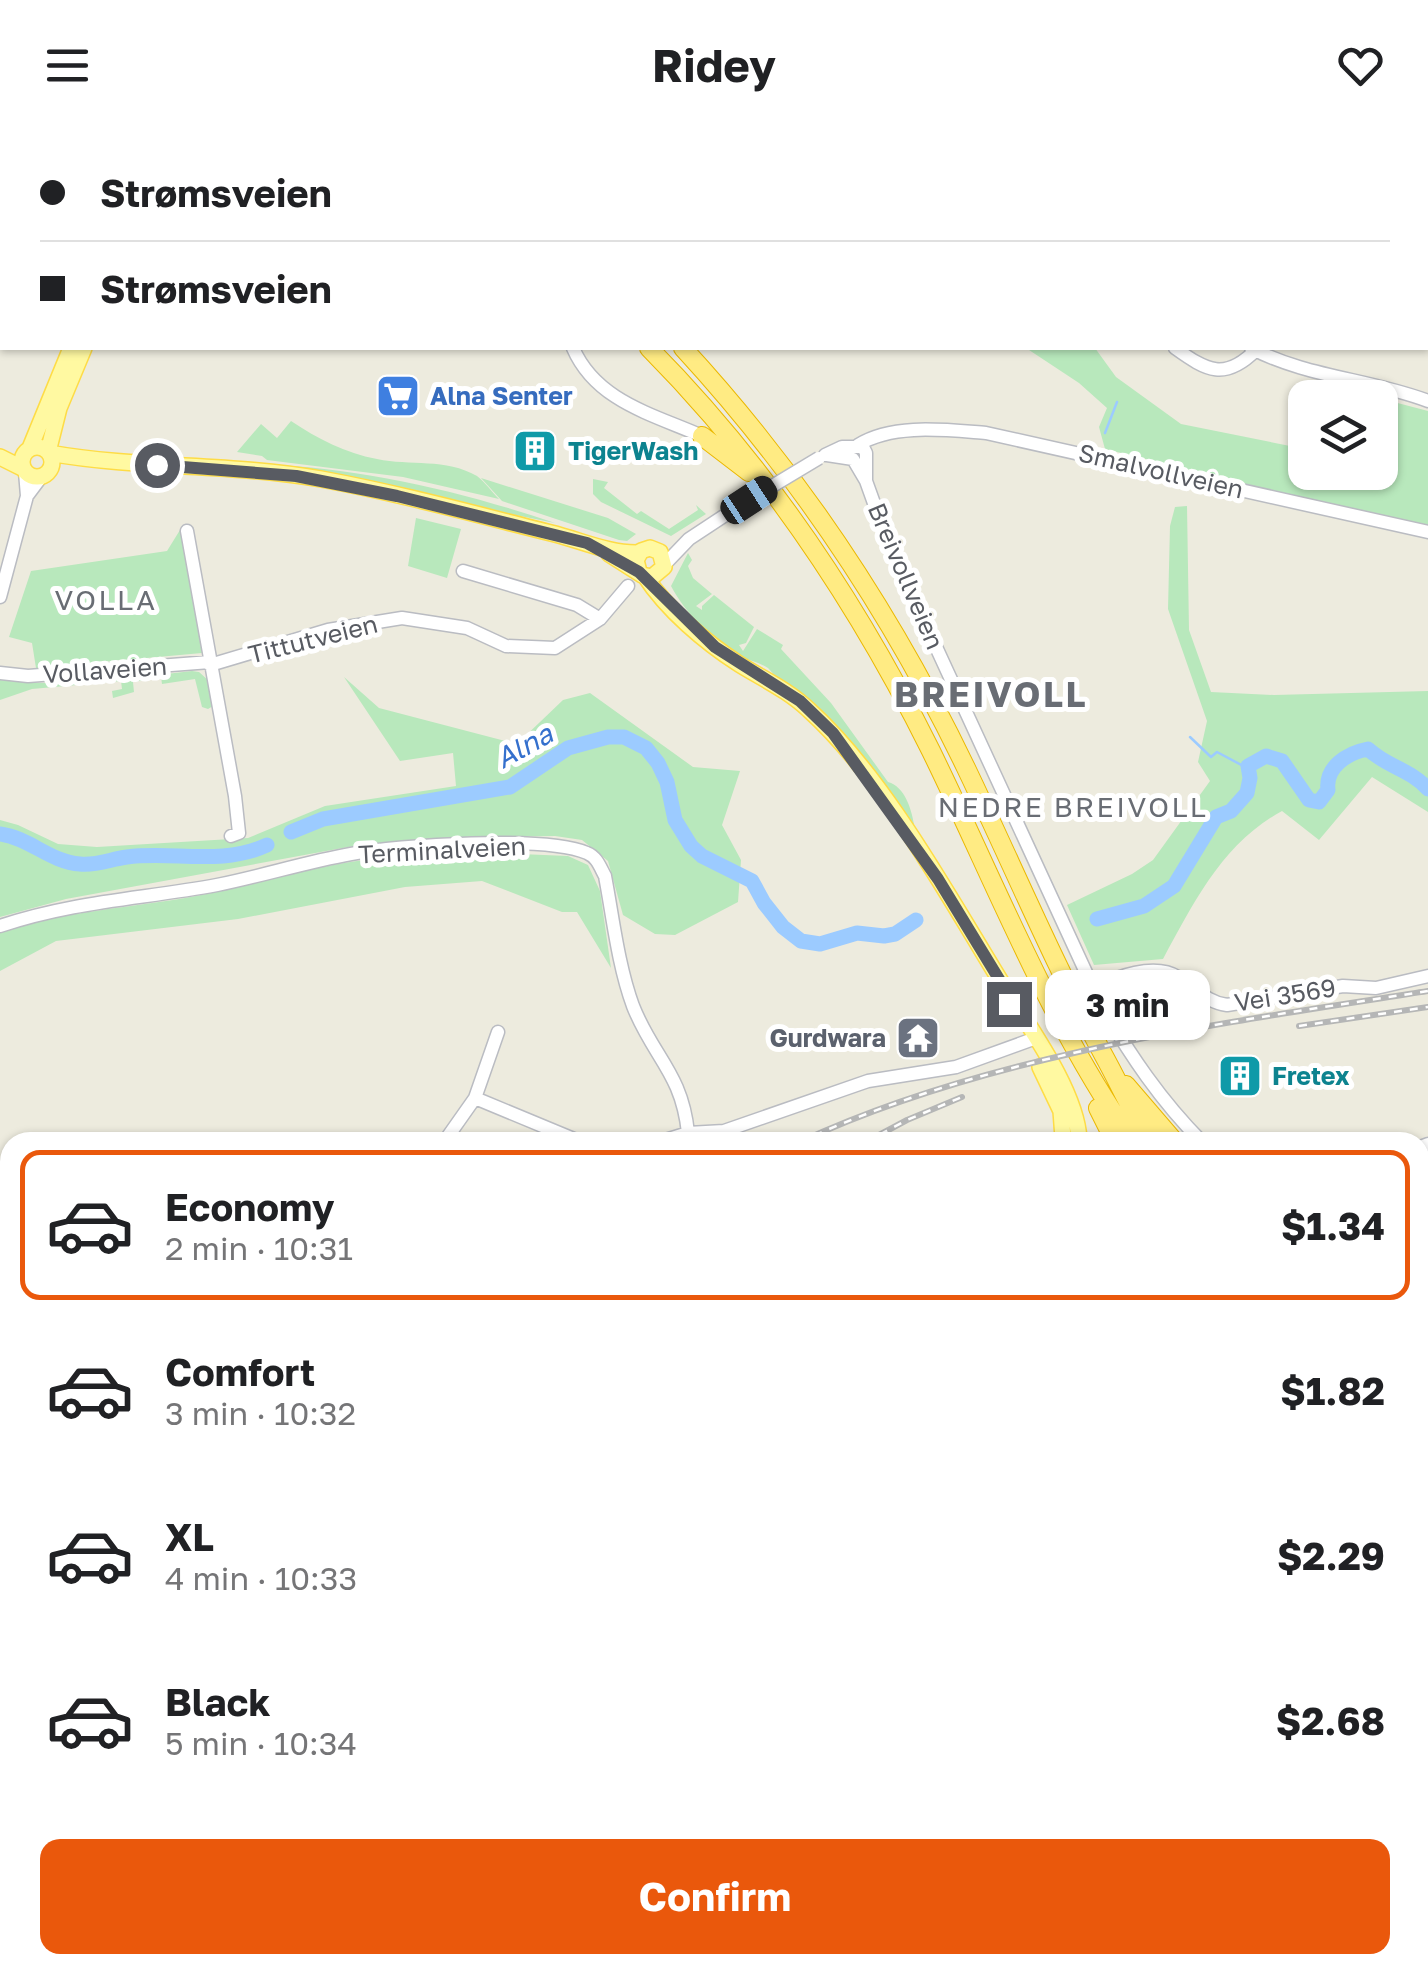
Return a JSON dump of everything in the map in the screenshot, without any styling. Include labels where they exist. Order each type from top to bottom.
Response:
[{"type":"highway","points":[[651,350],[716,420],[769,486],[839,588],[891,676],[932,753],[1110,1132]]},
{"type":"highway","points":[[685,350],[743,415],[800,488],[896,634],[939,714],[1060,972],[1126,1102],[1146,1132]]},
{"type":"highway","points":[[702,436],[769,486]]},
{"type":"highway","points":[[1053,1012],[1126,1132]]},
{"type":"highway","points":[[1107,1061],[1167,1132]]},
{"type":"main road","points":[[35,472],[22,460],[70,350]]},
{"type":"main road","points":[[35,472],[52,460],[49,453],[59,408],[83,350]]},
{"type":"main road","points":[[0,454],[38,447],[49,453],[101,462],[320,479],[464,511],[598,547],[639,553],[646,549],[661,562],[678,613]]},
{"type":"main road","points":[[0,454],[35,472],[101,462]]},
{"type":"main road","points":[[598,547],[652,577],[661,562]]},
{"type":"main road","points":[[639,553],[636,564],[642,574],[678,613],[725,654],[800,701],[833,733],[915,844],[1002,984],[1073,1110],[1071,1132]]},
{"type":"street","points":[[574,350],[588,375],[604,391],[702,436]]},
{"type":"street","points":[[1179,350],[1203,366],[1218,370],[1238,366],[1253,350]]},
{"type":"street","points":[[1273,352],[1297,368],[1428,400]]},
{"type":"street","name":"Smalvollveien","points":[[661,562],[736,508],[837,448],[858,454],[892,434],[945,430],[1006,437],[1428,532]]},
{"type":"street","name":"Breivollveien","points":[[858,454],[919,610],[1092,988],[1133,1060],[1192,1132]]},
{"type":"street","points":[[0,597],[5,561],[35,472]]},
{"type":"street","points":[[187,531],[239,833],[231,836]]},
{"type":"street","points":[[463,571],[577,606],[600,618]]},
{"type":"street","name":"Tittutveien","points":[[210,664],[328,630],[402,618],[467,628],[506,646],[554,648],[600,618],[628,586]]},
{"type":"street","name":"Vollaveien","points":[[0,673],[28,676],[210,664]]},
{"type":"street","name":"Terminalveien","points":[[0,926],[68,906],[216,885],[355,853],[461,844],[556,846],[589,854],[605,876],[630,998],[679,1087],[688,1132]]},
{"type":"street","name":"Vei 3569","points":[[1092,988],[1114,979],[1160,971],[1180,978],[1211,1001],[1227,1005],[1343,986],[1376,988],[1428,976]]},
{"type":"street","points":[[451,1132],[474,1098],[498,1032]]},
{"type":"street","points":[[720,1132],[847,1087],[956,1068],[1032,1040]]},
{"type":"street","points":[[474,1098],[557,1132]]},
{"type":"green space","points":[[1029,350],[1096,350],[1116,377],[1181,424],[1288,446],[1288,490],[1398,490],[1398,403],[1428,411],[1428,529],[1105,449],[1099,427],[1107,408],[1079,383]]},
{"type":"green space","points":[[291,421],[332,444],[365,456],[465,470],[480,478],[499,499],[403,477],[267,460],[237,452],[261,424],[277,438]]},
{"type":"green space","points":[[261,464],[336,470],[410,483],[555,523]]},
{"type":"green space","points":[[481,478],[608,518],[636,534],[627,541],[619,540],[502,501]]},
{"type":"green space","points":[[593,479],[608,482],[604,488],[637,514],[641,511],[669,529],[698,510],[696,505],[706,514],[671,536],[601,502],[593,494]]},
{"type":"green space","points":[[1187,506],[1189,630],[1211,692],[1274,695],[1428,691],[1428,812],[1372,777],[1319,840],[1282,811],[1261,824],[1227,857],[1163,959],[1094,965],[1067,905],[1153,860],[1210,781],[1198,762],[1207,721],[1168,609],[1170,526],[1175,507]]},
{"type":"green space","points":[[416,518],[461,529],[447,578],[408,566]]},
{"type":"green space","points":[[180,530],[202,653],[36,668],[32,643],[9,637],[31,571],[167,551]]},
{"type":"green space","points":[[688,553],[693,578],[712,594],[696,606],[702,610],[714,595],[754,627],[746,643],[739,645],[743,651],[757,629],[783,645],[781,649],[831,703],[888,782],[903,793],[914,824],[768,668],[728,649],[691,615],[671,586]]},
{"type":"green space","points":[[192,671],[209,681],[213,706],[208,709],[202,707],[195,679],[162,684],[161,677],[133,682],[134,692],[113,698],[112,691],[122,689],[121,681],[32,689],[0,700],[0,680],[72,683]]},
{"type":"green space","points":[[344,677],[379,708],[517,744],[563,700],[590,693],[693,767],[740,771],[722,825],[741,860],[738,902],[675,935],[655,934],[623,915],[608,861],[582,840],[555,836],[445,838],[348,847],[66,899],[0,917],[0,820],[58,844],[97,847],[248,838],[325,806],[456,786],[453,753],[400,761]]},
{"type":"green space","points":[[475,852],[568,856],[588,865],[600,891],[611,968],[577,912],[562,912],[482,881],[405,887],[238,919],[56,941],[0,971],[0,932],[24,925],[196,896],[338,864],[406,855]]},
{"type":"waterway","points":[[1105,433],[1117,402]]},
{"type":"waterway","name":"Alna","points":[[291,832],[323,819],[510,787],[568,748],[608,737],[624,737],[646,748],[658,763],[667,782],[675,820],[691,846],[702,856],[752,881],[783,927],[801,941],[820,944],[857,933],[895,934],[916,920]]},
{"type":"waterway","points":[[1190,737],[1211,757],[1217,752],[1247,768]]},
{"type":"waterway","name":"Alna","points":[[1097,919],[1144,906],[1174,886],[1216,817],[1231,811],[1247,793],[1248,766],[1266,756],[1282,761],[1309,800],[1319,802],[1339,762],[1368,749],[1428,789]]},
{"type":"waterway","name":"Alna","points":[[0,834],[59,859],[86,864],[127,857],[233,855],[267,845]]},
{"type":"railway","points":[[824,1132],[949,1086],[1027,1064],[1189,1030],[1428,991]]},
{"type":"railway","points":[[1299,1026],[1428,1007]]},
{"type":"railway","points":[[885,1132],[962,1097]]},
{"type":"place","name":"Alna Senter","points":[[398,396]]},
{"type":"place","name":"TigerWash","points":[[535,451]]},
{"type":"place","name":"Gurdwara","points":[[918,1038]]},
{"type":"place","name":"Fretex","points":[[1240,1076]]},
{"type":"district","name":"VOLLA","points":[[106,600]]},
{"type":"district","name":"BREIVOLL","points":[[991,695]]},
{"type":"district","name":"NEDRE BREIVOLL","points":[[1073,807]]},
{"type":"route","points":[[157,465],[340,483],[571,538],[598,547],[639,572],[715,647],[800,701],[833,733],[938,879],[1002,984],[1009,1004]]}]
